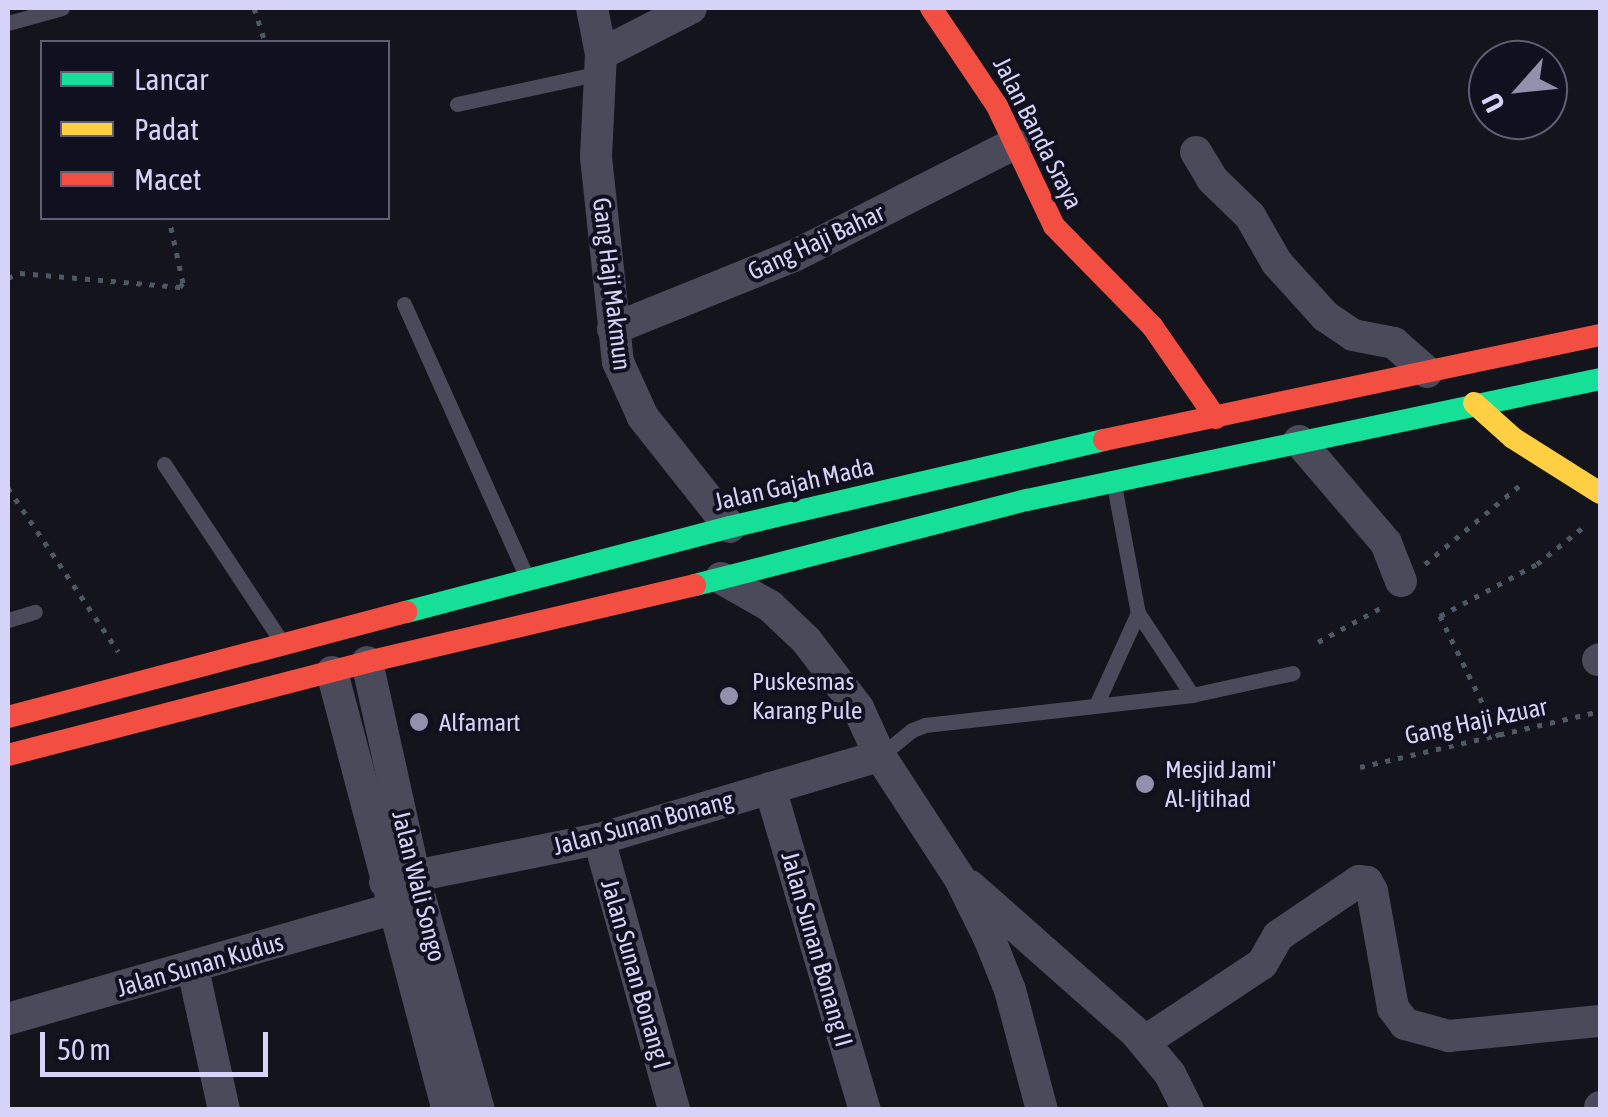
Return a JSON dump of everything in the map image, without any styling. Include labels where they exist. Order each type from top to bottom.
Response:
[{"type":"main road","name":"Jalan Banda Sraya","points":[[931,8],[974,66],[1054,226],[1152,326],[1216,418]]},
{"type":"main road","name":"Jalan Gajah Mada","points":[[8,716],[730,527],[1019,458],[1600,335]]},
{"type":"main road","points":[[8,755],[366,662],[1027,500],[1600,378]]},
{"type":"main road","points":[[1474,404],[1513,438],[1600,493]]},
{"type":"main road","points":[[1019,458],[1027,500]]},
{"type":"main road","points":[[527,579],[538,621]]},
{"type":"main road","points":[[139,682],[149,720]]},
{"type":"street","name":"Gang Haji Makmun","points":[[592,8],[601,64],[596,157],[618,362],[632,400],[730,527]]},
{"type":"street","points":[[601,64],[691,8]]},
{"type":"street","name":"Gang Haji Bahar","points":[[613,329],[794,256],[1014,144]]},
{"type":"street","points":[[1196,152],[1206,172],[1250,216],[1277,262],[1324,316],[1353,335],[1394,343],[1426,372]]},
{"type":"street","points":[[1299,441],[1386,543],[1401,581]]},
{"type":"street","points":[[721,578],[770,606],[806,640],[858,708],[880,756],[959,877],[1010,990],[1042,1110]]},
{"type":"street","name":"Jalan Wali Songo","points":[[366,662],[397,888],[448,1110]]},
{"type":"street","name":"Jalan Wali Songo","points":[[332,672],[397,888],[479,1110]]},
{"type":"street","name":"Jalan Sunan Bonang","points":[[397,888],[599,839],[880,756]]},
{"type":"street","name":"Jalan Sunan Bonang II","points":[[770,788],[864,1110]]},
{"type":"street","name":"Jalan Sunan Bonang I","points":[[599,839],[674,1110]]},
{"type":"street","points":[[959,877],[1144,1042],[1170,1074],[1188,1110]]},
{"type":"street","points":[[1144,1042],[1262,964],[1278,936],[1363,881],[1372,891],[1393,1008],[1404,1024],[1449,1036],[1600,1021]]},
{"type":"street","name":"Jalan Sunan Kudus","points":[[8,1019],[193,969],[397,888]]},
{"type":"street","points":[[193,969],[224,1110]]},
{"type":"lane","points":[[8,23],[62,8]]},
{"type":"lane","points":[[456,104],[601,64]]},
{"type":"lane","points":[[404,304],[527,579]]},
{"type":"lane","points":[[164,464],[283,644]]},
{"type":"lane","points":[[1114,483],[1138,613],[1192,695]]},
{"type":"lane","points":[[8,620],[35,612]]},
{"type":"lane","points":[[1096,705],[1138,613]]},
{"type":"lane","points":[[880,756],[912,730],[925,725],[1192,695],[1293,673]]},
{"type":"path","points":[[254,8],[264,40]]},
{"type":"path","points":[[8,278],[20,273],[180,287],[183,283],[169,220]]},
{"type":"path","points":[[1318,642],[1386,606],[1401,581],[1459,540],[1548,460]]},
{"type":"path","points":[[8,488],[139,682]]},
{"type":"path","points":[[1499,736],[1440,616],[1537,564],[1588,524]]},
{"type":"path","name":"Gang Haji Azuar","points":[[1360,767],[1600,711]]},
{"type":"traffic: fast","points":[[695,585],[1027,500],[1600,379]]},
{"type":"traffic: fast","points":[[406,612],[730,527],[1104,440]]},
{"type":"traffic: slow","points":[[1474,403],[1513,438],[1600,493]]},
{"type":"traffic: jam","points":[[931,8],[997,106],[1054,226],[1152,326],[1216,418]]},
{"type":"traffic: jam","points":[[1104,440],[1600,335]]},
{"type":"traffic: jam","points":[[8,755],[367,662],[695,585]]},
{"type":"traffic: jam","points":[[8,717],[406,612]]},
{"type":"place","name":"Puskesmas Karang Pule","points":[[729,696]]},
{"type":"place","name":"Alfamart","points":[[419,722]]},
{"type":"place","name":"Mesjid Jami' Al-Ijtihad","points":[[1145,784]]}]
